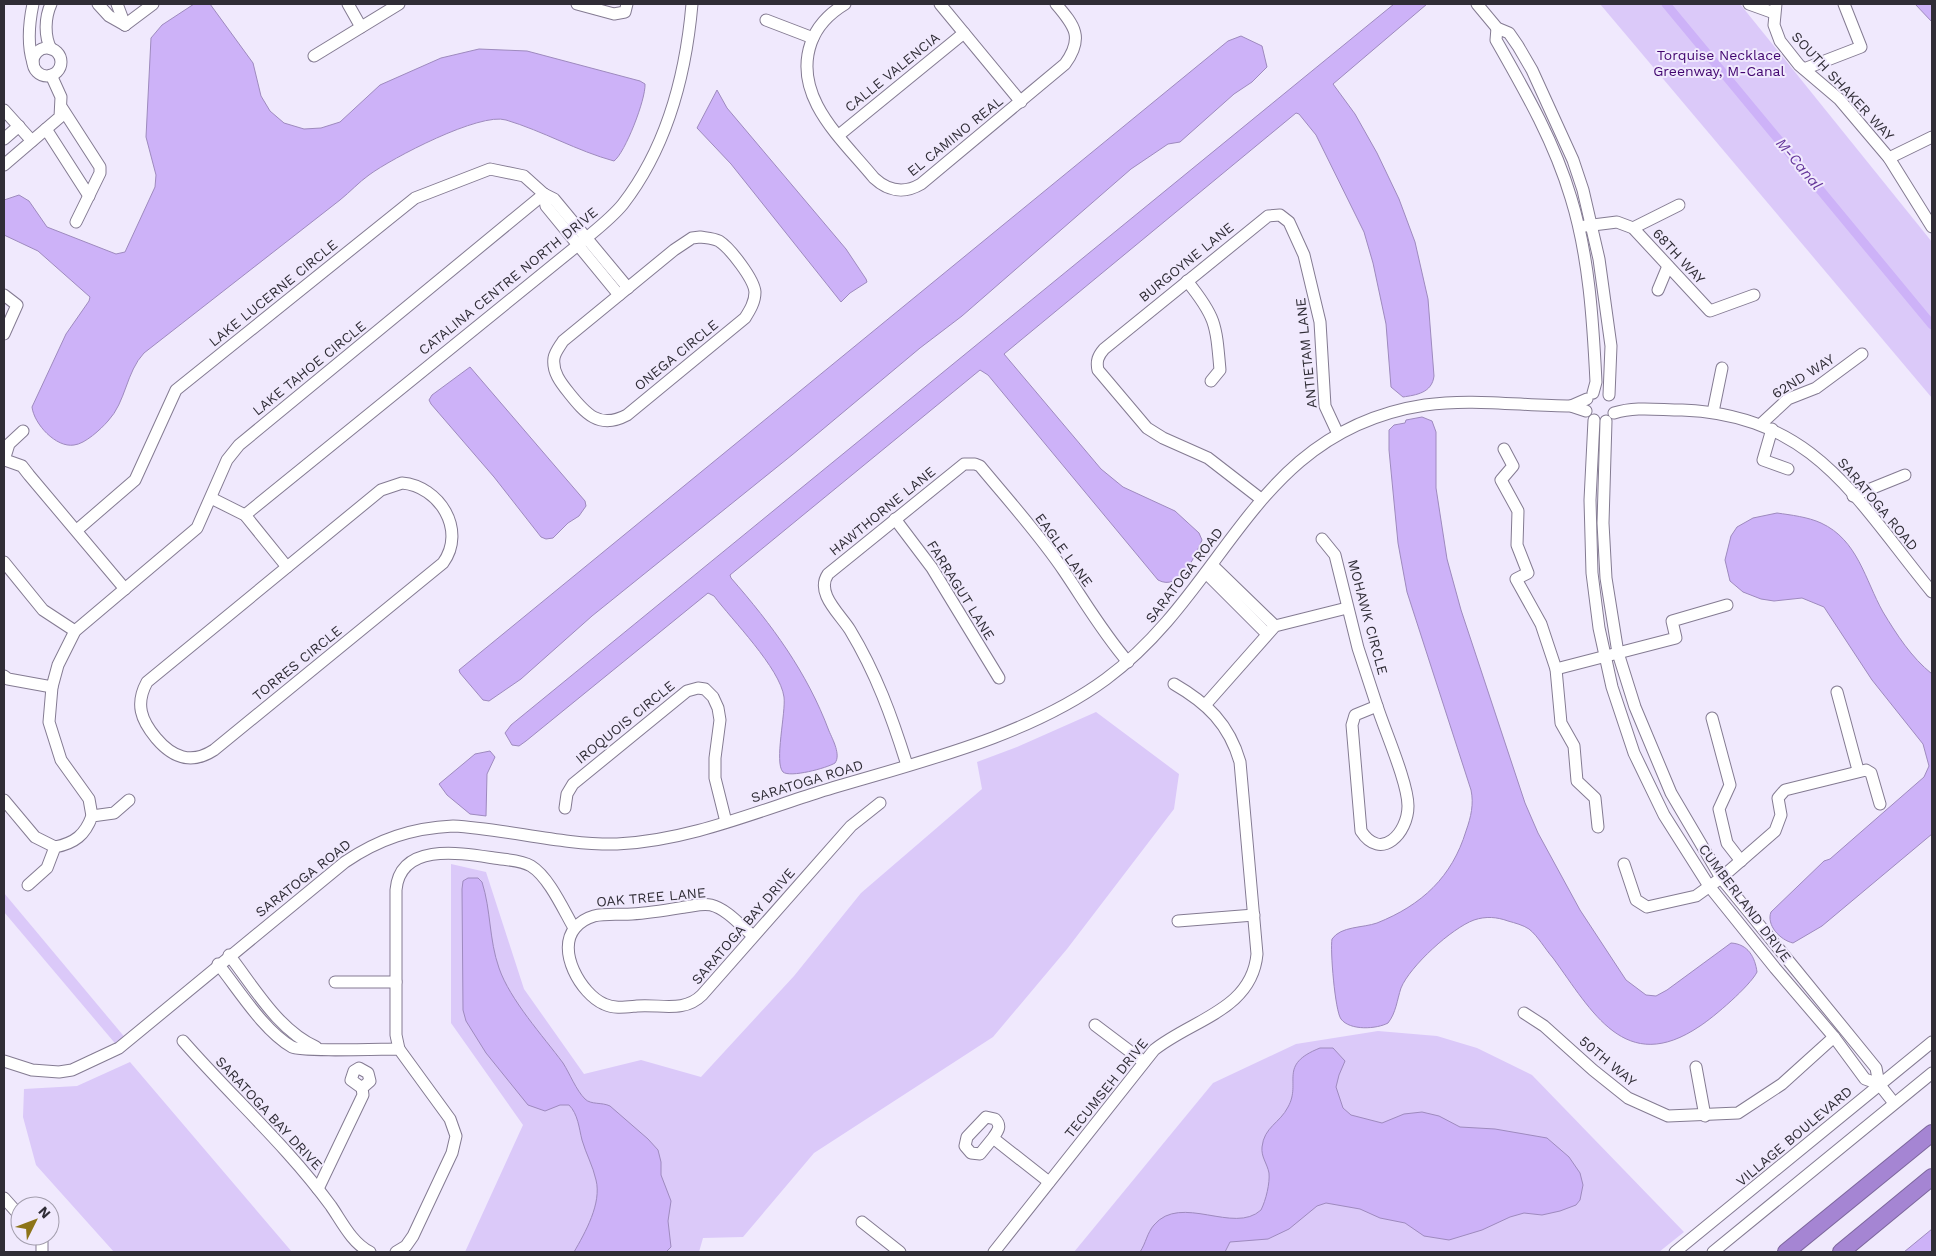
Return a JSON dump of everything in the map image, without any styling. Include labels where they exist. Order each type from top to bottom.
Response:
[{"type":"highway","points":[[1786,1252],[1932,1133]]},
{"type":"highway","points":[[1841,1252],[1932,1177]]},
{"type":"street","points":[[98,4],[109,16],[125,25]]},
{"type":"street","points":[[117,4],[125,25]]},
{"type":"street","points":[[125,25],[153,4]]},
{"type":"street","points":[[348,4],[361,27]]},
{"type":"street","points":[[314,56],[399,4]]},
{"type":"street","points":[[578,4],[614,14],[625,12],[626,4]]},
{"type":"street","name":"CATALINA CENTRE NORTH DRIVE","points":[[245,515],[578,244],[623,204],[662,134],[684,66],[692,4]]},
{"type":"street","name":"EL CAMINO REAL","points":[[845,4],[826,19],[813,38],[806,67],[810,90],[820,111],[882,186],[902,191],[911,190],[1021,102],[1065,64],[1073,53],[1076,41],[1075,30],[1056,4]]},
{"type":"street","points":[[940,4],[1021,102]]},
{"type":"street","name":"CUMBERLAND DRIVE","points":[[1478,4],[1497,28],[1509,33],[1535,77],[1574,160],[1592,225],[1611,346],[1611,397],[1605,418],[1590,546],[1599,628],[1612,687],[1634,753],[1664,815],[1715,882],[1763,954],[1834,1037],[1865,1079],[1879,1084]]},
{"type":"street","points":[[1749,4],[1775,8]]},
{"type":"street","points":[[1804,69],[1861,47],[1844,4]]},
{"type":"street","points":[[32,8],[49,8],[46,32],[52,49],[58,54],[61,62],[58,70],[51,75],[39,73],[33,63],[30,52],[32,8]]},
{"type":"street","name":"SOUTH SHAKER WAY","points":[[1775,8],[1774,25],[1780,41],[1804,69],[1838,99],[1889,158],[1932,227]]},
{"type":"street","points":[[766,20],[813,38]]},
{"type":"street","name":"CUMBERLAND DRIVE","points":[[1497,28],[1496,40],[1536,110],[1555,154],[1571,198],[1578,227],[1594,334],[1596,382],[1586,411]]},
{"type":"street","name":"CALLE VALENCIA","points":[[839,134],[964,32]]},
{"type":"street","points":[[33,63],[39,51],[52,49]]},
{"type":"street","points":[[4,165],[60,117],[62,108],[61,97],[51,75]]},
{"type":"street","points":[[62,108],[100,167],[100,173],[76,222]]},
{"type":"street","points":[[4,110],[32,141]]},
{"type":"street","points":[[4,139],[19,126]]},
{"type":"street","points":[[46,129],[88,196]]},
{"type":"street","points":[[1889,158],[1932,137]]},
{"type":"street","name":"LAKE LUCERNE CIRCLE","points":[[77,530],[134,480],[176,390],[415,198],[490,169],[524,176],[544,194],[554,199],[587,236]]},
{"type":"street","name":"LAKE LUCERNE CIRCLE","points":[[544,194],[546,206],[578,244]]},
{"type":"street","name":"LAKE TAHOE CIRCLE","points":[[92,816],[89,799],[62,760],[49,722],[52,687],[58,665],[75,631],[197,528],[227,460],[239,445],[544,194]]},
{"type":"street","points":[[1633,228],[1679,206]]},
{"type":"street","name":"BURGOYNE LANE","points":[[1261,499],[1208,458],[1163,438],[1138,419],[1098,370],[1097,364],[1100,353],[1114,340],[1263,219],[1268,216],[1280,215]]},
{"type":"street","name":"ANTIETAM LANE","points":[[1280,215],[1292,227],[1311,279],[1320,322],[1325,406],[1338,434]]},
{"type":"street","name":"68TH WAY","points":[[1578,227],[1617,222],[1633,228],[1710,311],[1754,295]]},
{"type":"street","points":[[587,236],[624,291]]},
{"type":"street","name":"ONEGA CIRCLE","points":[[700,237],[717,240],[726,247],[752,280],[755,293],[753,304],[745,318],[627,415],[609,421],[585,413],[558,379],[554,368],[554,358],[563,341],[624,291],[684,243],[692,238],[700,237]]},
{"type":"street","points":[[578,244],[624,291]]},
{"type":"street","points":[[1658,290],[1668,266]]},
{"type":"street","points":[[1187,281],[1204,301],[1214,323],[1220,370],[1211,381]]},
{"type":"street","points":[[4,295],[17,305],[5,327]]},
{"type":"street","name":"62ND WAY","points":[[1761,424],[1788,399],[1816,388],[1862,354]]},
{"type":"street","points":[[1713,412],[1722,368]]},
{"type":"street","points":[[1590,396],[1602,392],[1611,397]]},
{"type":"street","name":"SARATOGA ROAD","points":[[1571,406],[1590,396]]},
{"type":"street","name":"SARATOGA ROAD","points":[[1611,397],[1629,408]]},
{"type":"street","name":"SARATOGA ROAD","points":[[4,1061],[45,1072],[72,1070],[119,1048],[218,964],[345,862],[380,841],[399,834],[432,827],[453,826],[568,842],[617,844],[668,838],[726,822],[907,765],[996,736],[1045,716],[1086,693],[1128,662],[1162,629],[1261,499],[1299,460],[1338,434],[1381,416],[1426,405],[1465,403],[1571,406],[1586,411]]},
{"type":"street","name":"SARATOGA ROAD","points":[[1605,418],[1629,408],[1713,412],[1761,424],[1772,429],[1813,454],[1829,468],[1931,587]]},
{"type":"street","points":[[1586,411],[1605,418]]},
{"type":"street","name":"CUMBERLAND DRIVE","points":[[1605,418],[1603,523],[1606,578],[1618,653],[1633,701],[1671,793],[1715,882],[1876,1068],[1879,1084],[1894,1103]]},
{"type":"street","points":[[1772,429],[1763,460],[1788,469]]},
{"type":"street","points":[[23,431],[9,444],[4,460],[22,466],[125,589]]},
{"type":"street","points":[[1504,449],[1513,466],[1501,480],[1518,512],[1517,545],[1528,573],[1516,579],[1540,624],[1556,669],[1561,723],[1574,746],[1577,781],[1595,798],[1598,827]]},
{"type":"street","name":"HAWTHORNE LANE","points":[[907,765],[886,702],[863,652],[823,590],[825,578],[959,467],[970,463]]},
{"type":"street","name":"EAGLE LANE","points":[[970,463],[980,466],[1032,528],[1064,572],[1097,623],[1128,662]]},
{"type":"street","points":[[1854,496],[1905,475]]},
{"type":"street","name":"TORRES CIRCLE","points":[[410,483],[423,489],[438,503],[452,523],[453,540],[443,563],[221,744],[207,755],[191,759],[169,752],[142,720],[141,696],[147,682],[287,567],[381,490],[395,484],[410,483]]},
{"type":"street","points":[[211,498],[245,515],[287,567]]},
{"type":"street","name":"FARRAGUT LANE","points":[[895,519],[932,568],[999,678]]},
{"type":"street","name":"MOHAWK CIRCLE","points":[[1322,539],[1335,555],[1347,608],[1406,792],[1408,808],[1406,819],[1398,834],[1390,842],[1378,845],[1367,841],[1361,832],[1352,726],[1355,715],[1377,706]]},
{"type":"street","points":[[4,562],[43,610],[75,631]]},
{"type":"street","points":[[1209,569],[1271,630]]},
{"type":"street","points":[[1556,669],[1676,638],[1672,621],[1727,605]]},
{"type":"street","points":[[1206,704],[1271,630],[1347,608]]},
{"type":"street","points":[[4,676],[8,680],[52,687]]},
{"type":"street","name":"TECUMSEH DRIVE","points":[[994,1252],[1144,1062],[1167,1040],[1229,1005],[1244,991],[1251,980],[1256,961],[1254,915],[1240,762],[1231,736],[1223,724],[1206,704],[1174,684]]},
{"type":"street","name":"IROQUOIS CIRCLE","points":[[565,808],[567,794],[573,784],[687,691],[698,688],[705,689],[713,697],[720,714],[715,758],[715,778],[726,822]]},
{"type":"street","points":[[1837,692],[1858,770]]},
{"type":"street","points":[[1712,718],[1730,785],[1719,809],[1728,843],[1741,861]]},
{"type":"street","points":[[1624,864],[1636,900],[1647,907],[1696,896],[1741,861],[1775,831],[1780,815],[1778,798],[1780,793],[1858,770],[1866,770],[1871,773],[1880,804]]},
{"type":"street","points":[[4,800],[35,837],[55,847],[77,840],[87,830],[92,816],[114,813],[129,800]]},
{"type":"street","name":"SARATOGA BAY DRIVE","points":[[574,928],[567,947],[571,964],[595,999],[606,1005],[617,1007],[643,1005],[676,1007],[693,1003],[852,826],[880,803]]},
{"type":"street","points":[[28,885],[47,868],[55,847]]},
{"type":"street","points":[[396,1252],[406,1246],[413,1236],[456,1142],[455,1130],[450,1119],[399,1048],[396,1034],[396,884],[403,868],[418,858],[442,854],[461,854],[526,864],[544,878],[574,928]]},
{"type":"street","name":"OAK TREE LANE","points":[[574,928],[582,921],[593,916],[659,912],[704,904],[721,909],[754,936]]},
{"type":"street","points":[[1178,921],[1254,915]]},
{"type":"street","points":[[229,955],[276,1015],[306,1042],[320,1049]]},
{"type":"street","points":[[218,964],[264,1023],[293,1048],[399,1048]]},
{"type":"street","points":[[335,982],[396,982]]},
{"type":"street","name":"50TH WAY","points":[[1524,1013],[1544,1026],[1593,1070],[1628,1098],[1668,1116],[1705,1116],[1738,1113],[1766,1097],[1834,1037]]},
{"type":"street","points":[[1095,1025],[1144,1062]]},
{"type":"street","name":"SARATOGA BAY DRIVE","points":[[184,1041],[212,1074],[268,1130],[318,1189],[355,1240],[370,1252]]},
{"type":"street","name":"VILLAGE BOULEVARD","points":[[1675,1252],[1793,1158],[1879,1084],[1932,1042]]},
{"type":"street","points":[[1696,1067],[1705,1116]]},
{"type":"street","points":[[1713,1252],[1932,1073]]},
{"type":"street","points":[[318,1189],[363,1095],[362,1088]]},
{"type":"street","points":[[993,1138],[1049,1182]]},
{"type":"street","points":[[862,1222],[900,1252]]},
{"type":"green space","name":"Torquise Necklace Greenway, M-Canal","points":[[1600,4],[1740,4],[1932,242],[1932,398]]},
{"type":"green space","points":[[1096,712],[1179,774],[1174,809],[1067,949],[993,1037],[814,1153],[743,1237],[703,1238],[699,1252],[465,1252],[523,1125],[451,1023],[451,864],[486,872],[524,989],[584,1074],[641,1060],[701,1077],[794,976],[861,893],[982,789],[977,762],[1017,747]]},
{"type":"green space","points":[[4,893],[127,1040],[119,1048],[4,912]]},
{"type":"green space","points":[[1378,1031],[1437,1036],[1477,1048],[1532,1075],[1684,1232],[1659,1252],[1074,1252],[1213,1083],[1296,1044]]},
{"type":"green space","points":[[130,1062],[292,1252],[114,1252],[36,1165],[23,1117],[24,1089],[77,1086]]},
{"type":"shaded area","points":[[194,4],[210,4],[253,63],[261,96],[270,111],[284,123],[304,129],[321,128],[340,122],[380,85],[441,58],[479,49],[527,51],[640,81],[645,84],[642,101],[624,148],[614,161],[506,120],[494,119],[457,129],[380,167],[144,353],[133,369],[119,405],[108,421],[97,432],[78,444],[67,445],[60,443],[41,427],[32,407],[66,334],[90,297],[38,251],[4,235],[4,200],[19,195],[29,201],[47,227],[116,254],[125,252],[155,187],[156,175],[146,137],[151,38],[162,25]]},
{"type":"shaded area","points":[[1394,4],[1427,4],[1333,84],[1355,114],[1377,153],[1399,199],[1415,242],[1428,299],[1434,376],[1433,382],[1427,390],[1403,397],[1391,387],[1386,324],[1373,263],[1364,232],[1316,135],[1299,114],[1296,113],[1004,354],[1101,469],[1123,487],[1175,511],[1199,533],[1202,540],[1191,563],[1180,577],[1166,582],[1158,580],[988,375],[980,370],[730,575],[761,613],[799,669],[820,709],[836,747],[837,760],[835,763],[817,770],[800,773],[787,774],[783,772],[780,748],[784,697],[781,685],[754,645],[714,596],[708,593],[526,741],[519,746],[512,745],[505,733],[511,725]]},
{"type":"shaded area","points":[[1915,4],[1932,4],[1932,22]]},
{"type":"shaded area","points":[[1241,36],[1262,46],[1267,67],[1252,82],[1234,94],[1180,142],[1168,144],[1131,169],[962,316],[920,348],[792,455],[592,616],[521,679],[489,701],[483,700],[460,673],[459,670],[1228,41]]},
{"type":"shaded area","points":[[717,90],[727,108],[846,249],[866,279],[867,282],[850,293],[841,302],[731,164],[697,128]]},
{"type":"shaded area","points":[[470,367],[585,501],[586,506],[579,516],[568,523],[553,538],[546,539],[541,537],[494,477],[429,400],[432,395]]},
{"type":"shaded area","points":[[1422,417],[1432,421],[1436,432],[1436,488],[1447,559],[1461,610],[1525,803],[1538,833],[1580,910],[1626,980],[1646,995],[1656,996],[1667,990],[1731,943],[1742,946],[1752,956],[1757,972],[1740,993],[1706,1022],[1674,1040],[1651,1044],[1631,1041],[1613,1031],[1582,998],[1532,932],[1519,924],[1491,918],[1478,919],[1465,924],[1444,939],[1422,959],[1401,988],[1395,1011],[1388,1023],[1377,1027],[1364,1028],[1351,1026],[1341,1019],[1334,980],[1332,939],[1341,932],[1371,925],[1393,916],[1408,908],[1433,888],[1453,862],[1468,826],[1471,811],[1471,790],[1407,592],[1398,543],[1389,450],[1389,430],[1394,425],[1405,423],[1406,420]]},
{"type":"shaded area","points":[[1777,513],[1799,516],[1821,523],[1834,530],[1844,540],[1859,562],[1883,612],[1894,629],[1911,653],[1932,674],[1932,834],[1822,926],[1793,943],[1783,939],[1772,927],[1770,922],[1771,912],[1824,861],[1830,859],[1924,777],[1929,766],[1923,744],[1872,680],[1824,607],[1802,598],[1774,601],[1761,599],[1743,592],[1730,581],[1725,560],[1731,536],[1737,527],[1753,518]]},
{"type":"shaded area","points":[[490,751],[495,757],[487,774],[486,816],[470,814],[447,795],[439,784],[475,754]]},
{"type":"shaded area","points":[[468,878],[478,878],[482,882],[496,957],[504,980],[519,1005],[563,1063],[579,1091],[587,1101],[610,1106],[658,1150],[661,1162],[661,1175],[671,1201],[668,1221],[671,1247],[666,1252],[574,1252],[595,1208],[597,1189],[595,1175],[576,1117],[569,1105],[560,1105],[545,1111],[528,1105],[486,1053],[466,1021],[463,1010],[462,889],[463,881]]},
{"type":"shaded area","points":[[1320,1048],[1333,1048],[1345,1061],[1336,1087],[1343,1108],[1351,1115],[1382,1123],[1404,1114],[1422,1112],[1439,1116],[1460,1127],[1495,1129],[1547,1138],[1569,1157],[1580,1173],[1583,1185],[1580,1200],[1576,1205],[1560,1211],[1542,1215],[1524,1213],[1510,1217],[1482,1230],[1449,1240],[1424,1236],[1405,1223],[1380,1218],[1360,1209],[1326,1203],[1317,1206],[1289,1229],[1268,1239],[1230,1242],[1225,1252],[1140,1252],[1154,1225],[1165,1216],[1178,1213],[1193,1213],[1237,1218],[1250,1217],[1261,1210],[1267,1192],[1269,1177],[1262,1154],[1263,1140],[1288,1107],[1292,1098],[1293,1074],[1299,1061],[1307,1054]]},
{"type":"shaded area","points":[[1932,1229],[1932,1252],[1904,1252]]},
{"type":"waterway","name":"M-Canal","points":[[1666,4],[1932,325]]}]
